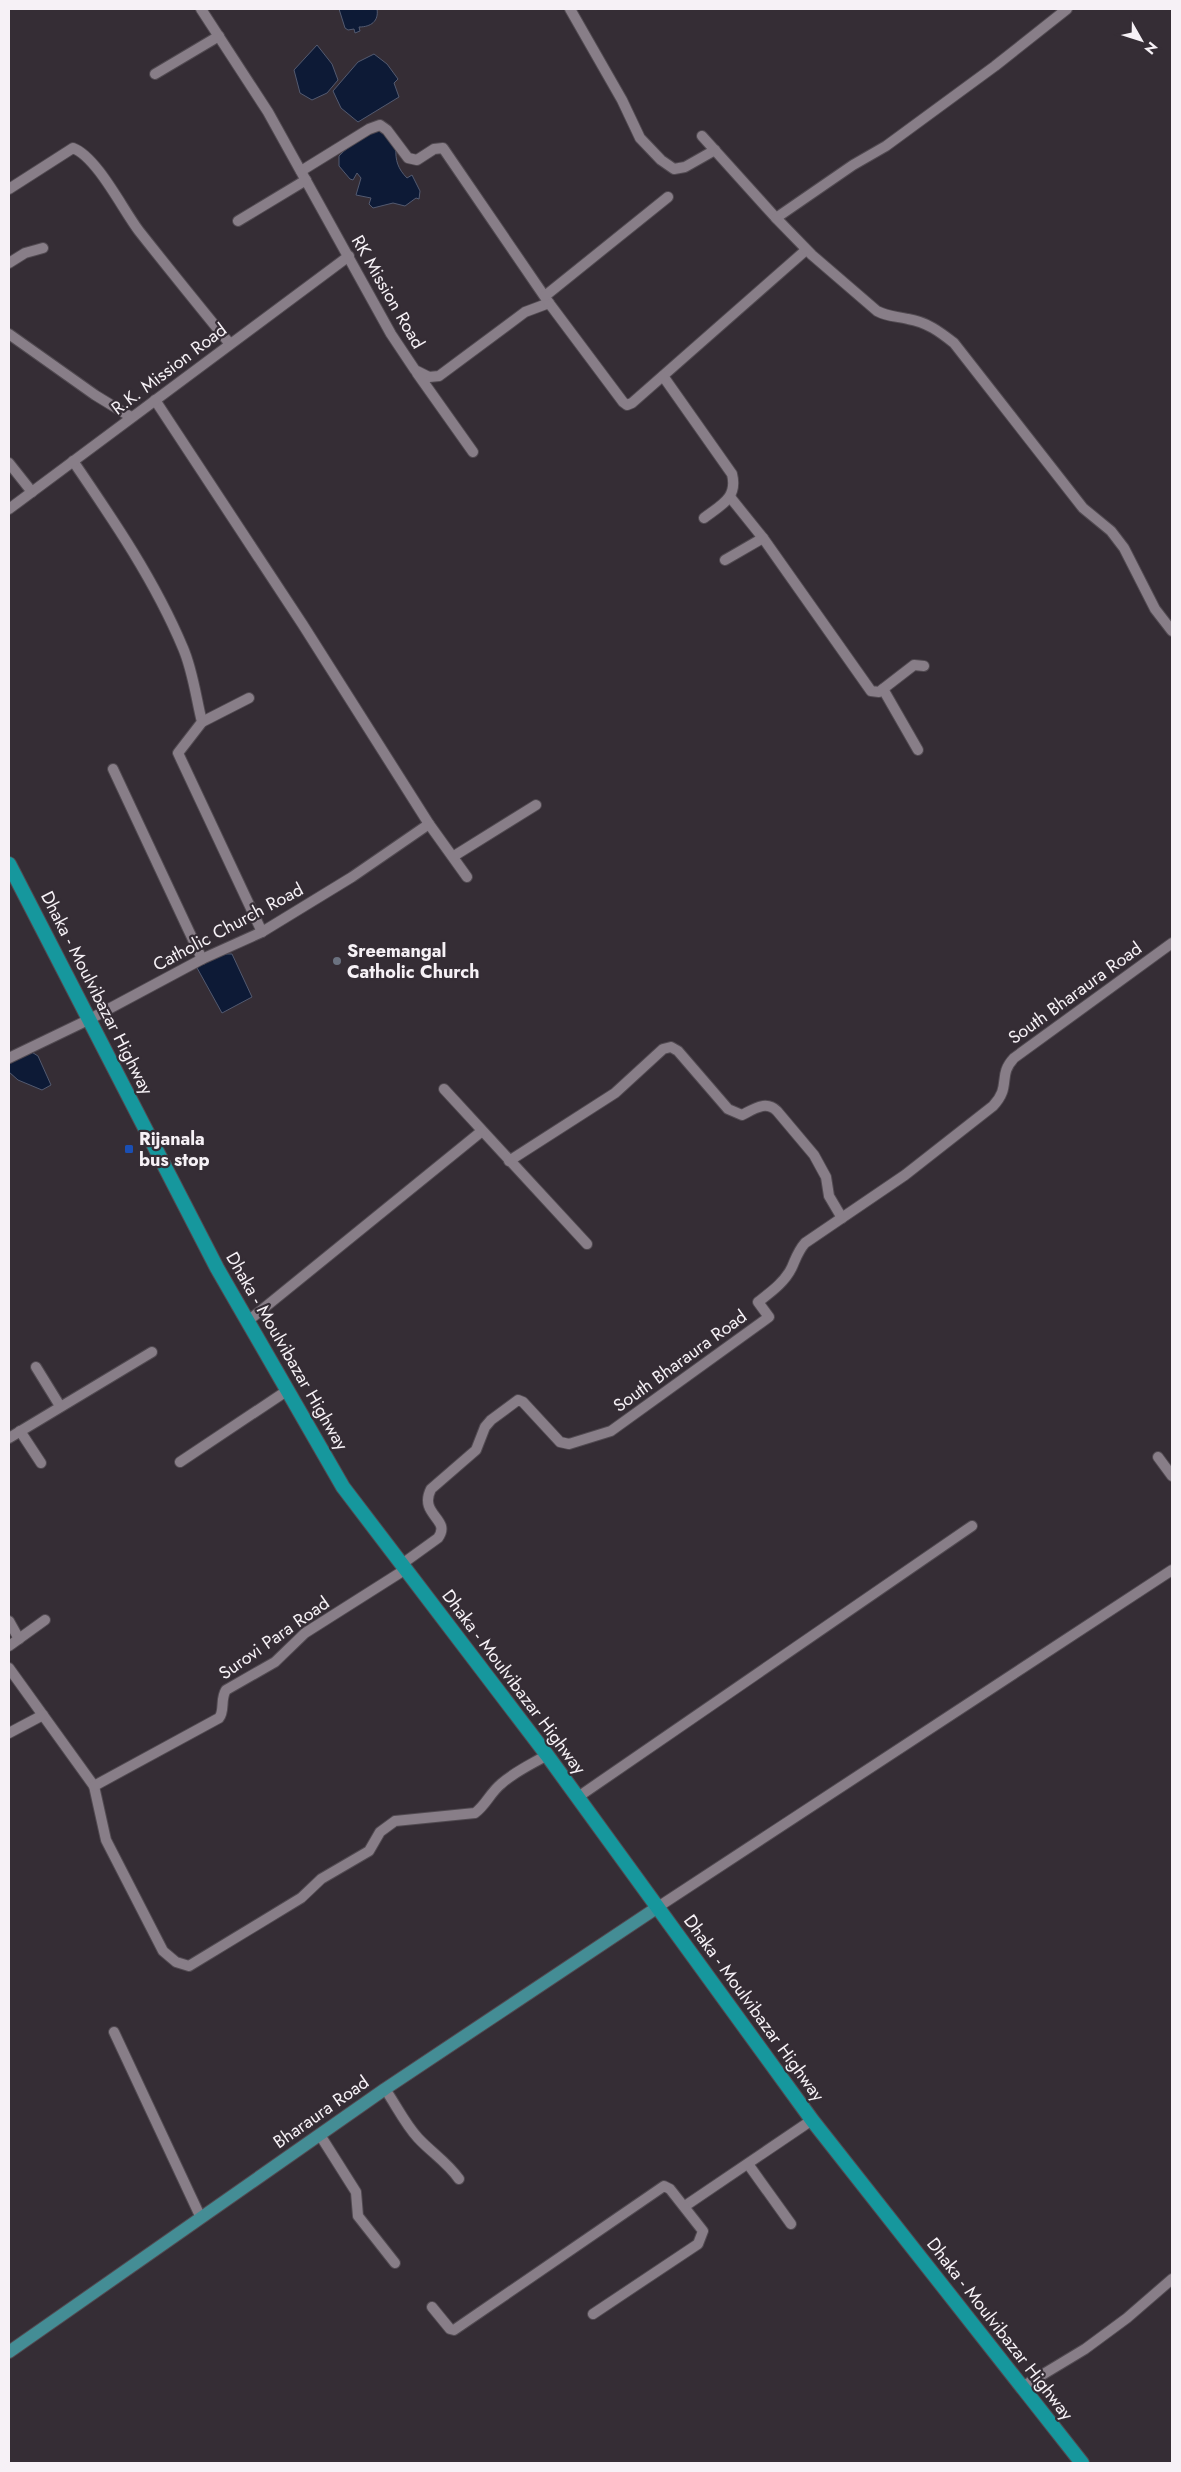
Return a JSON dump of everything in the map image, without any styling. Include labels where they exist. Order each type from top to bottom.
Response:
[{"type":"highway","name":"Dhaka - Moulvibazar Highway","points":[[9,864],[217,1268],[343,1487],[547,1755],[812,2120],[1082,2463]]},
{"type":"main road","name":"Bharaura Road","points":[[9,2352],[385,2089],[658,1907]]},
{"type":"street","name":"RK Mission Road","points":[[201,9],[304,176],[391,334],[415,370],[429,377],[439,376],[525,312],[547,299]]},
{"type":"street","points":[[570,9],[622,100],[640,138],[661,160],[674,169],[685,167],[715,150]]},
{"type":"street","points":[[776,218],[853,165],[886,146],[995,66],[1068,9]]},
{"type":"street","points":[[154,74],[219,36]]},
{"type":"street","points":[[238,221],[369,129],[380,125],[387,130],[408,158],[417,160],[434,149],[443,148],[547,299],[627,405],[632,403],[806,250]]},
{"type":"street","points":[[702,136],[806,250],[877,312],[888,317],[909,319],[934,327],[954,343],[1083,508],[1111,531],[1124,548],[1155,608],[1172,631]]},
{"type":"street","points":[[9,189],[73,148],[80,151],[104,179],[137,228],[230,344]]},
{"type":"street","points":[[547,299],[668,197]]},
{"type":"street","points":[[9,263],[25,254],[43,248]]},
{"type":"street","name":"R.K. Mission Road","points":[[9,508],[349,256]]},
{"type":"street","points":[[9,334],[131,418]]},
{"type":"street","points":[[415,370],[473,452]]},
{"type":"street","points":[[663,376],[732,474],[735,485],[730,497],[704,518]]},
{"type":"street","points":[[155,400],[303,625],[429,824],[454,856],[467,877]]},
{"type":"street","points":[[73,461],[111,515],[155,588],[184,650],[202,722]]},
{"type":"street","points":[[9,462],[32,492]]},
{"type":"street","points":[[730,497],[763,538],[871,691],[875,693],[883,689],[914,666],[924,666]]},
{"type":"street","points":[[725,560],[763,538]]},
{"type":"street","points":[[883,689],[918,750]]},
{"type":"street","points":[[249,698],[202,722],[178,753],[262,932]]},
{"type":"street","points":[[114,769],[202,959]]},
{"type":"street","points":[[454,856],[536,805]]},
{"type":"street","name":"Catholic Church Road","points":[[9,1058],[90,1019],[202,959],[262,932],[352,877],[429,824]]},
{"type":"street","name":"South Bharaura Road","points":[[404,1567],[438,1538],[442,1532],[442,1526],[427,1504],[431,1489],[469,1458],[476,1450],[485,1428],[491,1420],[514,1401],[524,1402],[560,1442],[569,1444],[611,1431],[769,1317],[758,1302],[773,1291],[787,1275],[799,1250],[805,1243],[905,1175],[993,1106],[1002,1097],[1005,1089],[1004,1074],[1007,1065],[1014,1058],[1172,943]]},
{"type":"street","points":[[510,1160],[615,1093],[664,1049],[671,1047],[678,1051],[728,1109],[742,1115],[762,1105],[772,1106],[777,1110],[814,1155],[826,1177],[829,1196],[842,1218]]},
{"type":"street","points":[[444,1089],[587,1244]]},
{"type":"street","points":[[248,1321],[482,1131]]},
{"type":"street","points":[[9,1438],[152,1352]]},
{"type":"street","points":[[36,1367],[60,1406]]},
{"type":"street","points":[[180,1462],[288,1390]]},
{"type":"street","points":[[20,1431],[41,1463]]},
{"type":"street","points":[[1158,1457],[1172,1476]]},
{"type":"street","points":[[578,1797],[972,1526]]},
{"type":"street","name":"Surovi Para Road","points":[[94,1786],[219,1718],[222,1715],[223,1694],[226,1690],[275,1662],[305,1633],[404,1567]]},
{"type":"street","points":[[658,1907],[1172,1570]]},
{"type":"street","points":[[9,1646],[45,1620]]},
{"type":"street","points":[[9,1621],[19,1639]]},
{"type":"street","points":[[9,1668],[94,1786],[106,1840],[163,1952],[176,1962],[189,1966],[301,1898],[321,1879],[369,1851],[380,1832],[386,1826],[395,1821],[475,1813],[485,1806],[493,1792],[502,1782],[547,1755]]},
{"type":"street","points":[[9,1733],[43,1716]]},
{"type":"street","points":[[114,2032],[201,2218]]},
{"type":"street","points":[[385,2089],[416,2136],[438,2157],[448,2163],[459,2178]]},
{"type":"street","points":[[685,2206],[812,2120]]},
{"type":"street","points":[[320,2135],[356,2192],[358,2216],[395,2264]]},
{"type":"street","points":[[748,2164],[791,2224]]},
{"type":"street","points":[[432,2306],[450,2329],[454,2330],[664,2186],[670,2189],[703,2231],[698,2244],[593,2314]]},
{"type":"street","points":[[1022,2387],[1085,2350],[1127,2318],[1172,2279]]},
{"type":"water","points":[[339,9],[377,9],[377,17],[373,23],[359,27],[360,31],[355,33],[354,29],[348,30],[345,28]]},
{"type":"water","points":[[317,45],[332,64],[338,80],[327,93],[312,100],[300,93],[294,70]]},
{"type":"water","points":[[374,54],[387,64],[398,79],[394,83],[399,97],[358,122],[341,108],[333,91],[358,62]]},
{"type":"water","points":[[382,130],[396,148],[399,168],[407,178],[412,175],[420,191],[419,199],[416,198],[405,206],[393,203],[373,208],[369,204],[371,198],[356,195],[361,178],[357,173],[353,180],[350,179],[339,166],[339,156],[348,147],[364,136]]},
{"type":"water","points":[[220,954],[232,954],[252,997],[222,1013],[196,966]]},
{"type":"water","points":[[30,1051],[38,1056],[51,1085],[42,1090],[18,1080],[9,1072],[9,1061]]},
{"type":"place","name":"Sreemangal Catholic Church","points":[[337,961]]},
{"type":"place","name":"Rijanala bus stop","points":[[129,1149]]}]
